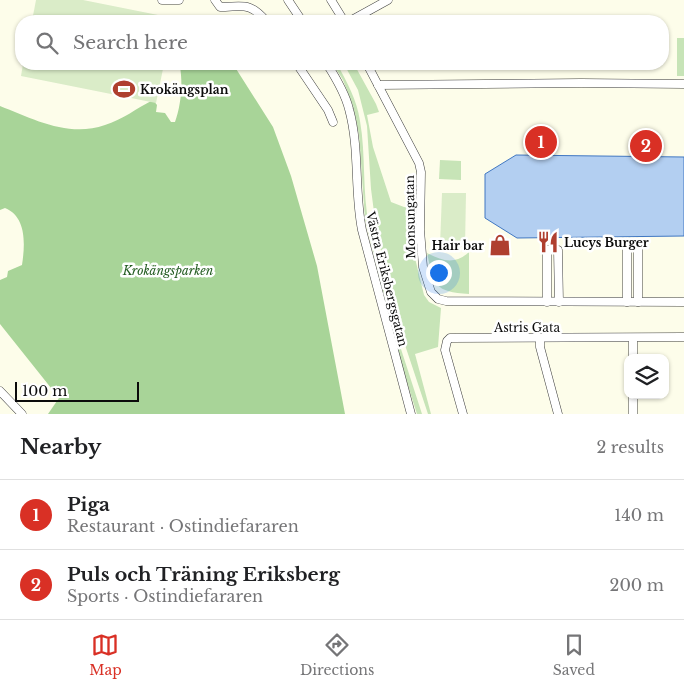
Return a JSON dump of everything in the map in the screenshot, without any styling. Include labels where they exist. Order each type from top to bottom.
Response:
[{"type":"street","points":[[162,0],[179,0]]},
{"type":"street","points":[[215,0],[220,7],[240,4],[261,15]]},
{"type":"street","points":[[283,0],[295,10]]},
{"type":"street","points":[[288,0],[298,15]]},
{"type":"street","points":[[331,0],[340,15]]},
{"type":"street","points":[[361,15],[388,0]]},
{"type":"street","points":[[301,70],[328,110],[333,122]]},
{"type":"street","name":"Västra Eriksbergsgatan","points":[[331,70],[349,108],[354,134],[358,208],[362,230],[411,414]]},
{"type":"street","name":"Monsungatan","points":[[370,70],[419,163],[421,172],[421,250],[423,267],[431,292],[438,298],[446,301],[684,302]]},
{"type":"street","points":[[378,85],[684,84]]},
{"type":"street","points":[[627,302],[627,246],[635,244],[638,246],[638,302]]},
{"type":"street","points":[[547,302],[547,250],[549,249],[558,250],[558,302]]},
{"type":"street","name":"Astris Gata","points":[[463,414],[445,350],[446,341],[450,338],[684,338]]},
{"type":"street","points":[[540,338],[540,347],[558,414]]},
{"type":"street","points":[[633,338],[633,354]]},
{"type":"street","points":[[0,391],[22,414]]},
{"type":"street","points":[[633,399],[633,414]]},
{"type":"green space","points":[[36,0],[83,0],[158,15],[33,15]]},
{"type":"green space","points":[[677,38],[684,38],[684,76],[677,76]]},
{"type":"green space","name":"Krokängsplan","points":[[22,70],[163,70],[156,103],[21,76]]},
{"type":"green space","name":"Krokängsparken","points":[[180,70],[237,70],[273,127],[291,176],[317,266],[345,414],[48,414],[59,398],[0,324],[0,280],[7,277],[8,271],[22,265],[24,241],[21,225],[17,218],[5,208],[0,210],[0,106],[51,125],[78,129],[92,128],[111,123],[153,100],[157,105],[156,112],[165,113],[171,122],[175,122],[181,95]]},
{"type":"green space","points":[[337,70],[340,70],[359,113],[363,147],[365,199],[369,225],[400,346],[422,414],[417,414],[398,354],[365,219],[359,135],[353,106],[343,80]]},
{"type":"green space","points":[[347,70],[357,70],[376,104],[379,112],[367,115],[373,147],[391,202],[412,208],[414,254],[424,295],[429,302],[441,308],[438,347],[415,354],[431,414],[428,414],[405,345],[377,235],[371,189],[367,126],[358,90]]},
{"type":"green space","points":[[440,160],[461,161],[461,180],[439,179]]},
{"type":"green space","points":[[442,193],[466,193],[465,247],[440,246]]},
{"type":"green space","points":[[469,252],[469,294],[449,291],[437,285],[427,253],[443,260],[454,260]]},
{"type":"water","points":[[516,155],[684,157],[684,236],[517,238],[485,218],[485,174]]},
{"type":"place","name":"Krokängsplan","points":[[124,89]]},
{"type":"place","name":"Piga","points":[[541,142]]},
{"type":"place","name":"Puls och Träning Eriksberg","points":[[646,146]]},
{"type":"place","name":"Lucys Burger","points":[[548,242]]},
{"type":"place","name":"Hair bar","points":[[500,245]]}]
